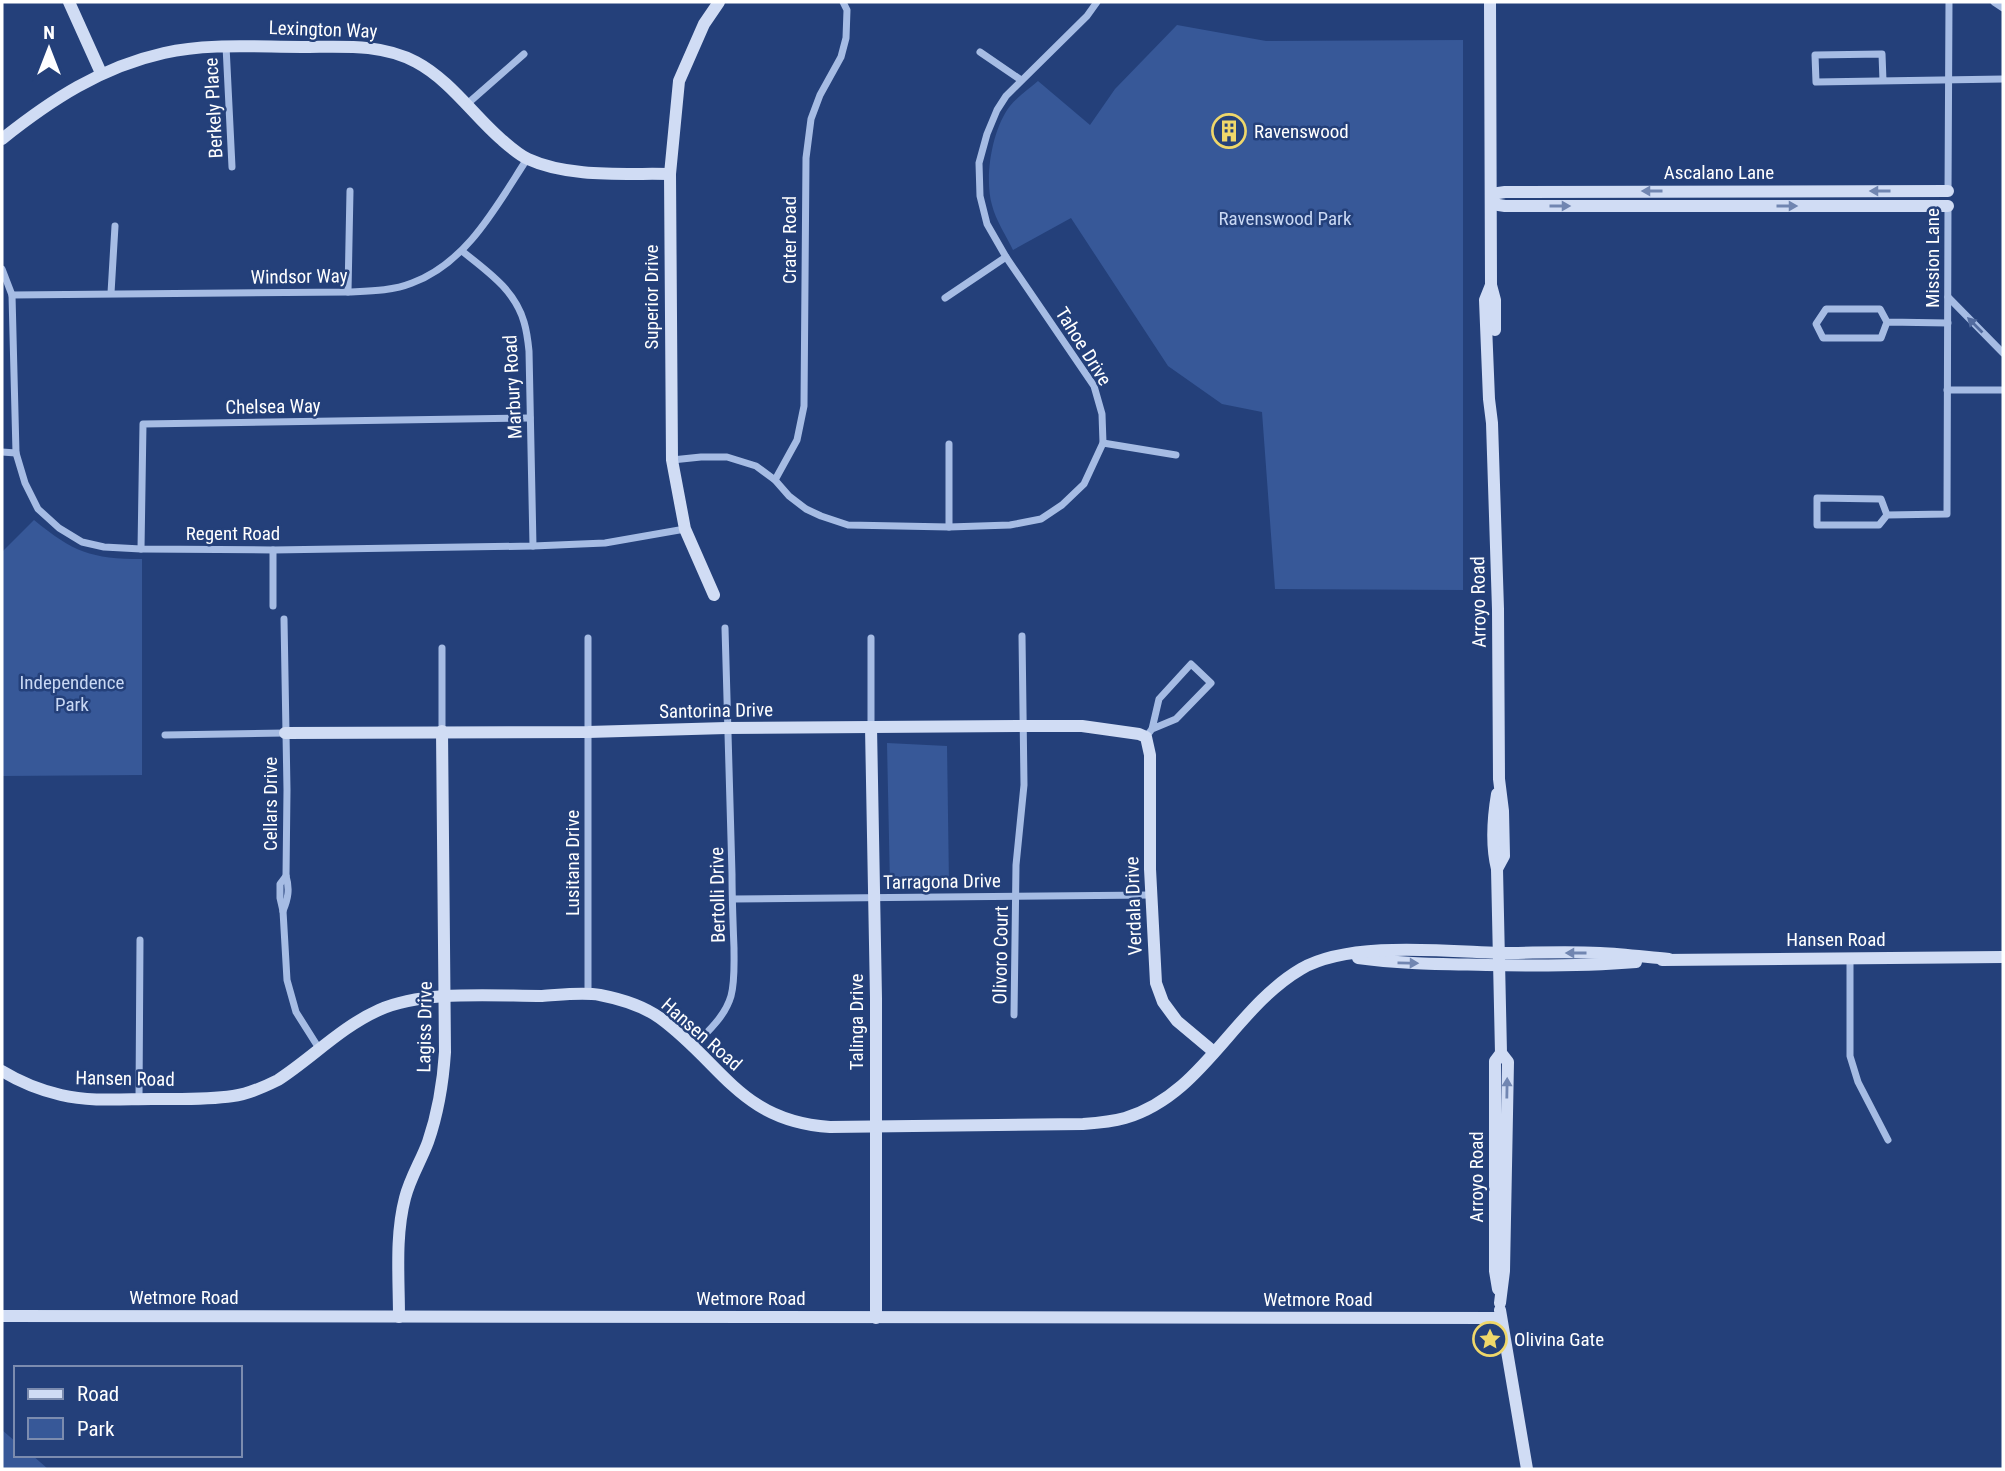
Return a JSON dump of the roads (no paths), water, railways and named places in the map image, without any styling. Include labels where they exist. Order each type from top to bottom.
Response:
[{"type":"street","points":[[69,2],[101,73]]},
{"type":"street","name":"Superior Drive","points":[[714,595],[685,529],[672,460],[670,174],[680,81],[704,24],[719,2]]},
{"type":"street","name":"Crater Road","points":[[775,480],[797,440],[804,406],[805,163],[811,119],[820,95],[841,57],[846,38],[847,10],[843,2]]},
{"type":"street","name":"Tahoe Drive","points":[[672,460],[727,457],[756,466],[806,509],[848,525],[1010,525],[1041,519],[1062,505],[1084,484],[1103,443],[1102,414],[1094,386],[1006,257],[987,224],[980,196],[979,163],[987,134],[1006,96],[1087,16],[1097,2]]},
{"type":"street","name":"Arroyo Road","points":[[1490,2],[1491,285],[1494,300],[1492,423],[1498,598],[1499,779],[1494,811],[1493,854],[1497,869],[1501,1053],[1508,1062],[1504,1270],[1500,1303],[1527,1469]]},
{"type":"street","name":"Mission Lane","points":[[1887,515],[1947,514],[1949,2]]},
{"type":"street","points":[[1994,2],[2003,8]]},
{"type":"street","name":"Lexington Way","points":[[2,139],[61,95],[101,73],[166,52],[226,47],[363,47],[387,51],[416,62],[502,140],[527,159],[563,170],[670,174]]},
{"type":"street","name":"Berkely Place","points":[[226,47],[232,167]]},
{"type":"street","points":[[980,52],[1021,80]]},
{"type":"street","points":[[466,105],[524,54]]},
{"type":"street","points":[[1883,80],[1882,54],[1815,55],[1816,82],[2003,79]]},
{"type":"street","name":"Windsor Way","points":[[12,295],[348,292],[383,290],[411,284],[439,270],[462,251],[527,159]]},
{"type":"street","points":[[348,292],[351,191]]},
{"type":"street","name":"Ascalano Lane","points":[[1491,199],[1505,192],[1948,191]]},
{"type":"street","name":"Ascalano Lane","points":[[1491,199],[1531,206],[1948,206]]},
{"type":"street","points":[[111,293],[115,226]]},
{"type":"street","name":"Marbury Road","points":[[462,251],[493,275],[507,290],[524,321],[529,351],[533,546]]},
{"type":"street","points":[[945,298],[1006,257]]},
{"type":"street","name":"Regent Road","points":[[2,269],[12,295],[16,453],[25,483],[38,509],[59,528],[82,542],[104,547],[141,549],[533,546],[605,543],[685,529]]},
{"type":"street","points":[[1948,297],[2003,353]]},
{"type":"street","points":[[1826,309],[1880,309],[1887,322],[1881,338],[1823,338],[1816,324],[1826,309]]},
{"type":"street","points":[[1887,322],[1948,323]]},
{"type":"street","points":[[1948,390],[2001,389]]},
{"type":"street","name":"Chelsea Way","points":[[141,549],[142,424],[530,418]]},
{"type":"street","points":[[1103,443],[1176,455]]},
{"type":"street","points":[[949,444],[949,527]]},
{"type":"street","points":[[2,453],[16,453]]},
{"type":"street","points":[[1817,498],[1881,499],[1887,515],[1879,525],[1817,525],[1817,498]]},
{"type":"street","points":[[273,550],[273,606]]},
{"type":"street","name":"Cellars Drive","points":[[284,618],[286,876],[279,884],[286,972],[290,996],[300,1019],[320,1049]]},
{"type":"street","name":"Bertolli Drive","points":[[693,1048],[722,1015],[731,996],[734,974],[725,628]]},
{"type":"street","name":"Olivoro Court","points":[[1014,1015],[1016,865],[1024,785],[1022,636]]},
{"type":"street","name":"Lusitana Drive","points":[[588,638],[588,995]]},
{"type":"street","points":[[871,638],[871,727]]},
{"type":"street","points":[[442,648],[442,731]]},
{"type":"street","points":[[1191,664],[1211,683],[1176,719],[1149,733],[1159,699],[1191,664]]},
{"type":"street","name":"Santorina Drive","points":[[285,733],[1022,726],[1082,726],[1149,733]]},
{"type":"street","name":"Talinga Drive","points":[[871,727],[875,897],[876,1318]]},
{"type":"street","name":"Lagiss Drive","points":[[399,1317],[400,1221],[409,1184],[429,1140],[438,1108],[445,1052],[442,731]]},
{"type":"street","points":[[165,735],[285,733]]},
{"type":"street","name":"Verdala Drive","points":[[1149,733],[1151,895],[1154,964],[1159,992],[1177,1021],[1214,1052]]},
{"type":"street","name":"Tarragona Drive","points":[[733,899],[1151,895]]},
{"type":"street","points":[[139,1099],[140,940]]},
{"type":"street","name":"Hansen Road","points":[[2,1071],[40,1090],[64,1096],[210,1099],[249,1093],[278,1080],[349,1028],[380,1010],[415,1000],[445,997],[598,995],[629,1003],[659,1018],[740,1093],[784,1119],[809,1125],[1083,1124],[1110,1122],[1143,1111],[1172,1095],[1187,1083],[1278,985],[1312,963],[1340,956],[1391,949],[1498,959],[1600,953],[1668,959],[2003,957]]},
{"type":"street","points":[[1850,958],[1850,1056],[1858,1082],[1888,1140]]},
{"type":"street","name":"Wetmore Road","points":[[2,1316],[1501,1318]]},
{"type":"place","name":"Ravenswood","points":[[1229,131]]},
{"type":"place","name":"Olivina Gate","points":[[1490,1339]]},
{"type":"park label","name":"Ravenswood Park","points":[[1285,218]]},
{"type":"park label","name":"Independence Park","points":[[72,693]]}]
